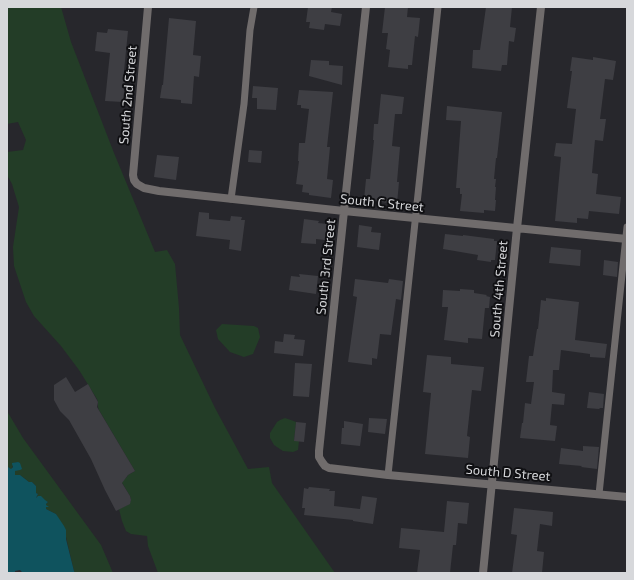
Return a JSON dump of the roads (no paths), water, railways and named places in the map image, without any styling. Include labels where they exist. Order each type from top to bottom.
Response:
[{"type":"street","name":"South 2nd Street","points":[[136,184],[133,175],[148,7]]},
{"type":"street","name":"South 3rd Street","points":[[366,7],[319,451],[322,462],[329,468],[388,475]]},
{"type":"street","name":"South 4th Street","points":[[483,573],[517,228],[541,7]]},
{"type":"street","name":"South C Street","points":[[136,184],[144,188],[159,191],[626,239]]},
{"type":"street","name":"South D Street","points":[[388,475],[627,497]]},
{"type":"lane","points":[[231,199],[244,104],[250,30],[254,7]]},
{"type":"lane","points":[[388,475],[438,7]]},
{"type":"lane","points":[[599,494],[627,228]]},
{"type":"water","points":[[12,463],[20,463],[22,469],[15,471],[15,475],[20,475],[36,486],[36,493],[38,494],[36,498],[41,496],[48,502],[46,505],[49,507],[46,507],[46,509],[56,514],[64,526],[75,573],[23,573],[20,570],[15,571],[15,573],[7,573],[7,464],[11,469],[13,467]]}]
